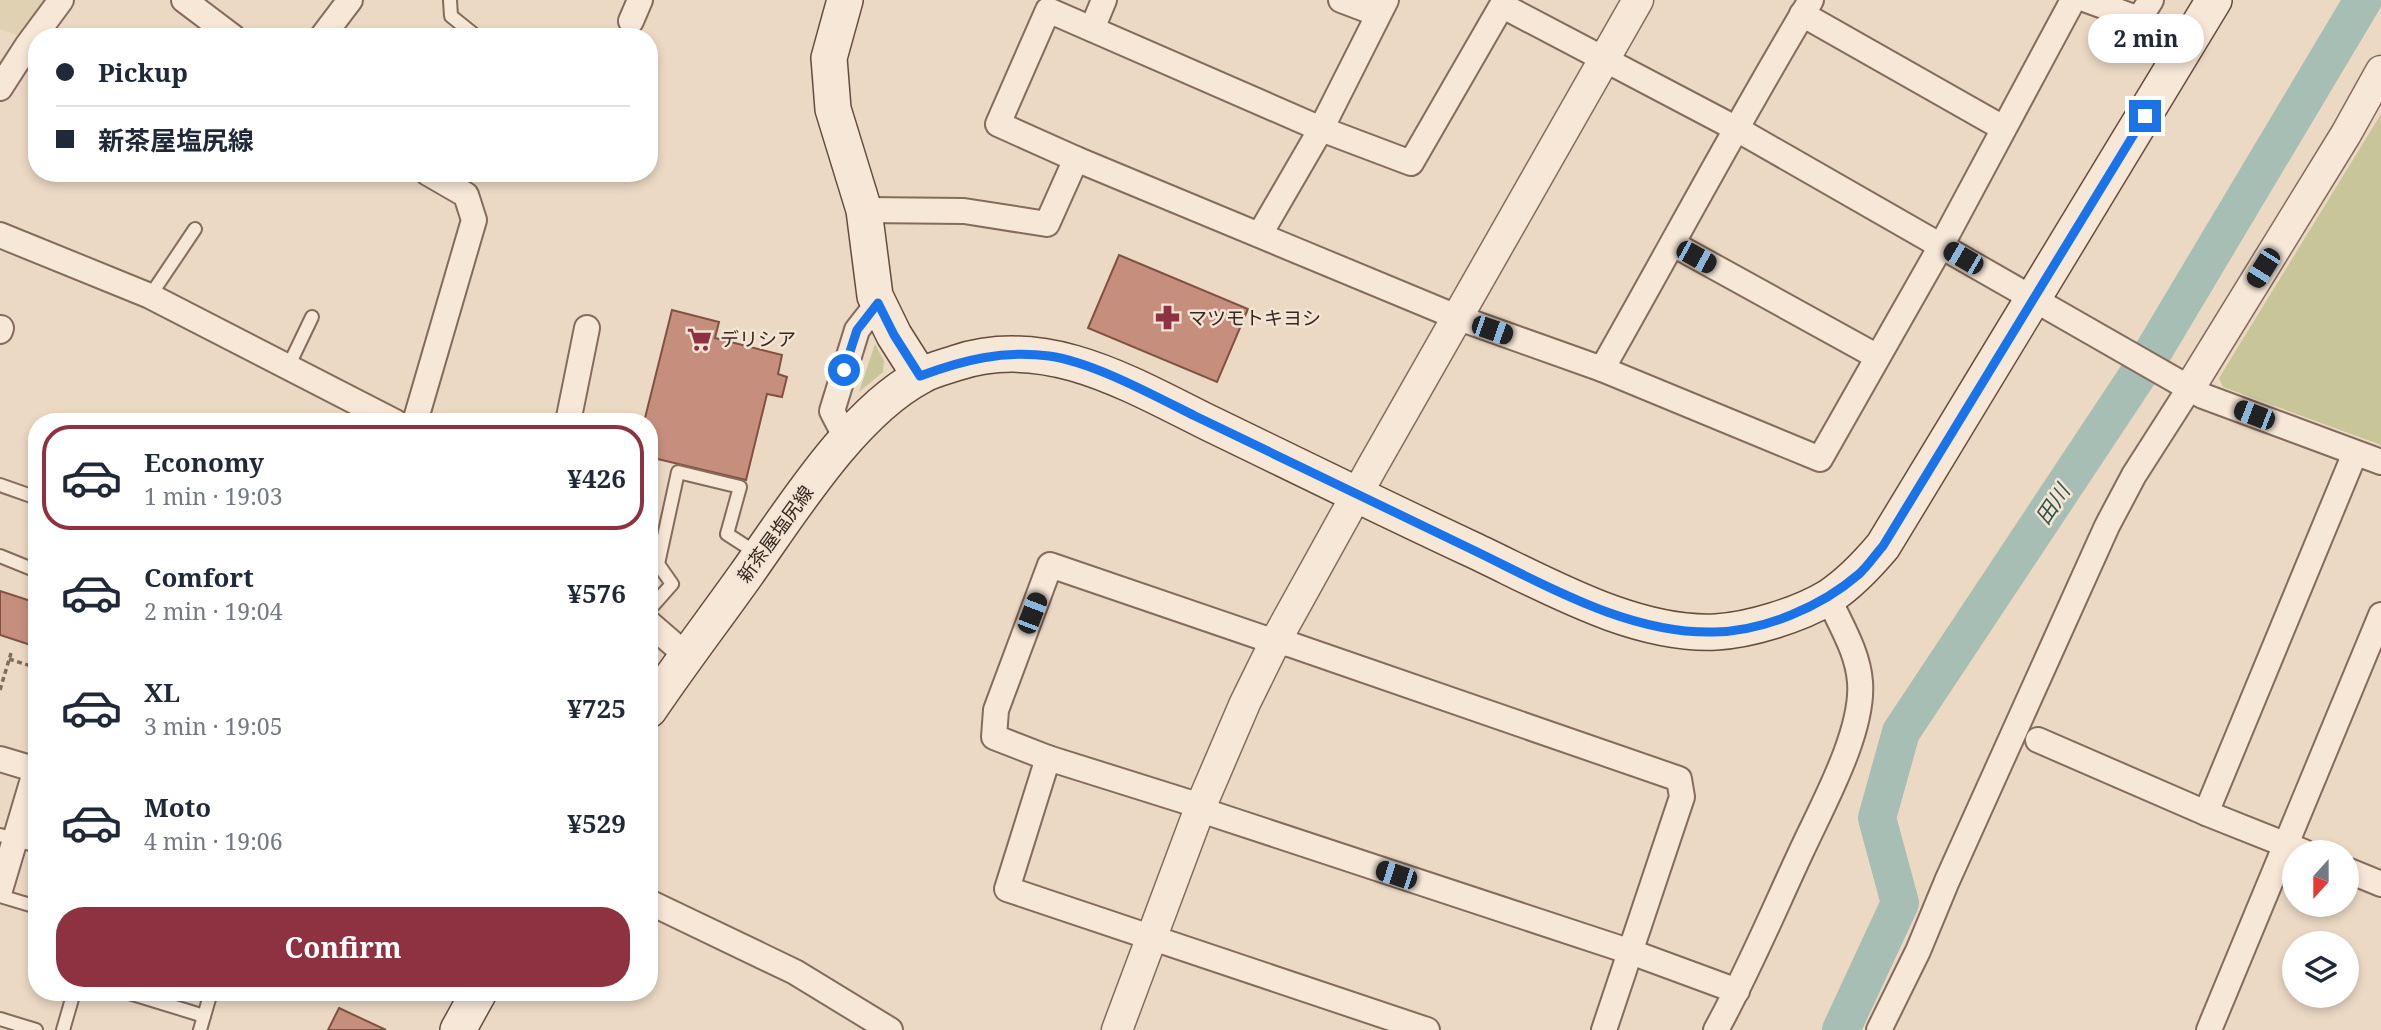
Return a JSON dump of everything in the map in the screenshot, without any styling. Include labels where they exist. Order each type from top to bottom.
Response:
[{"type":"main road","points":[[845,0],[829,58],[833,109],[864,210],[874,296],[894,335],[920,376]]},
{"type":"main road","name":"新茶屋塩尻線","points":[[658,697],[812,482],[847,440],[890,398],[920,376],[966,360],[993,355],[1019,353],[1053,357],[1085,366],[1146,392],[1564,593],[1607,611],[1652,625],[1716,632],[1742,628],[1768,622],[1828,597],[1860,572],[1883,546],[2046,306],[2214,0]]},
{"type":"main road","points":[[458,1030],[474,1001]]},
{"type":"street","points":[[40,28],[61,0]]},
{"type":"street","points":[[184,0],[221,28]]},
{"type":"street","points":[[329,28],[349,0]]},
{"type":"street","points":[[1092,29],[1104,0]]},
{"type":"street","points":[[1260,234],[1321,128],[1382,7],[1341,0]]},
{"type":"street","points":[[1117,1030],[1200,808],[1245,703],[1275,642],[1638,0]]},
{"type":"street","points":[[2073,0],[1941,246],[1876,356],[1820,459],[1602,369],[1459,318],[998,124],[1048,10],[1321,128],[1411,163],[1504,3],[1604,60],[1735,128],[1941,246],[2046,306],[2182,384],[2203,397],[2381,462]]},
{"type":"street","points":[[2087,0],[2139,19],[2151,0]]},
{"type":"street","points":[[1602,369],[1735,128],[1807,7],[2003,128]]},
{"type":"street","points":[[0,88],[28,45]]},
{"type":"street","points":[[1879,1030],[1918,951],[1952,869],[2107,526],[2182,384],[2346,134],[2381,71]]},
{"type":"street","points":[[864,210],[964,211],[1047,224],[1076,159]]},
{"type":"street","points":[[418,413],[474,220],[466,195],[444,182]]},
{"type":"street","points":[[0,234],[150,296],[377,413]]},
{"type":"street","points":[[1673,244],[1876,356]]},
{"type":"street","points":[[847,440],[832,411],[857,330],[878,303]]},
{"type":"street","points":[[570,413],[587,328]]},
{"type":"street","points":[[2206,813],[2355,453]]},
{"type":"street","points":[[1604,1030],[1631,952],[1682,797],[1679,779],[1051,565],[996,710],[994,737],[1213,814],[1631,952],[1737,991]]},
{"type":"street","points":[[1716,1030],[1737,991],[1839,767],[1857,721],[1860,684],[1857,659],[1828,597]]},
{"type":"street","points":[[2298,840],[2381,615]]},
{"type":"street","points":[[658,630],[686,655]]},
{"type":"street","points":[[2038,740],[2282,843]]},
{"type":"street","points":[[1048,758],[1007,889],[1427,1030]]},
{"type":"street","points":[[0,759],[28,767]]},
{"type":"street","points":[[0,890],[28,799]]},
{"type":"street","points":[[2359,875],[2381,884]]},
{"type":"street","points":[[2209,1030],[2282,876]]},
{"type":"street","points":[[658,906],[721,934],[795,972],[890,1030]]},
{"type":"lane","points":[[450,0],[451,16],[466,28]]},
{"type":"lane","points":[[150,296],[194,229]]},
{"type":"lane","points":[[288,367],[312,317]]},
{"type":"lane","points":[[658,600],[672,584],[658,564],[678,471],[740,487],[727,534],[760,555]]},
{"type":"lane","points":[[0,485],[28,495]]},
{"type":"lane","points":[[0,556],[28,567]]},
{"type":"lane","points":[[0,896],[28,904]]},
{"type":"lane","points":[[63,1030],[71,1001]]},
{"type":"lane","points":[[155,1001],[204,1016]]},
{"type":"lane","points":[[200,1030],[208,1001]]},
{"type":"lane","points":[[0,1019],[36,1030]]},
{"type":"path","points":[[0,690],[2,673],[11,653]]},
{"type":"path","points":[[9,659],[28,665]]},
{"type":"shaded area","points":[[0,0],[54,0],[33,28],[28,28],[25,38],[0,29]]},
{"type":"shaded area","points":[[2381,114],[2381,445],[2223,387],[2219,378]]},
{"type":"shaded area","points":[[875,344],[884,361],[883,372],[859,392]]},
{"type":"building","name":"マツモトキヨシ","points":[[1119,255],[1248,309],[1217,382],[1088,328]]},
{"type":"building","points":[[672,310],[719,322],[715,338],[782,355],[778,374],[787,377],[782,397],[767,394],[746,480],[658,459],[658,413],[646,413]]},
{"type":"building","points":[[0,591],[28,600],[28,644],[0,635]]},
{"type":"building","points":[[339,1008],[386,1030],[328,1030]]},
{"type":"waterway","name":"田川","points":[[1841,1030],[1900,903],[1877,818],[1901,732],[2153,352],[2363,0]]},
{"type":"place","name":"マツモトキヨシ","points":[[1168,318]]},
{"type":"place","name":"デリシア","points":[[700,339]]},
{"type":"route","points":[[844,370],[857,330],[878,303],[920,376],[966,360],[1019,353],[1053,357],[1085,366],[1146,392],[1356,495],[1607,611],[1652,625],[1692,631],[1716,632],[1742,628],[1768,622],[1828,597],[1860,572],[1883,546],[2145,116]]}]
